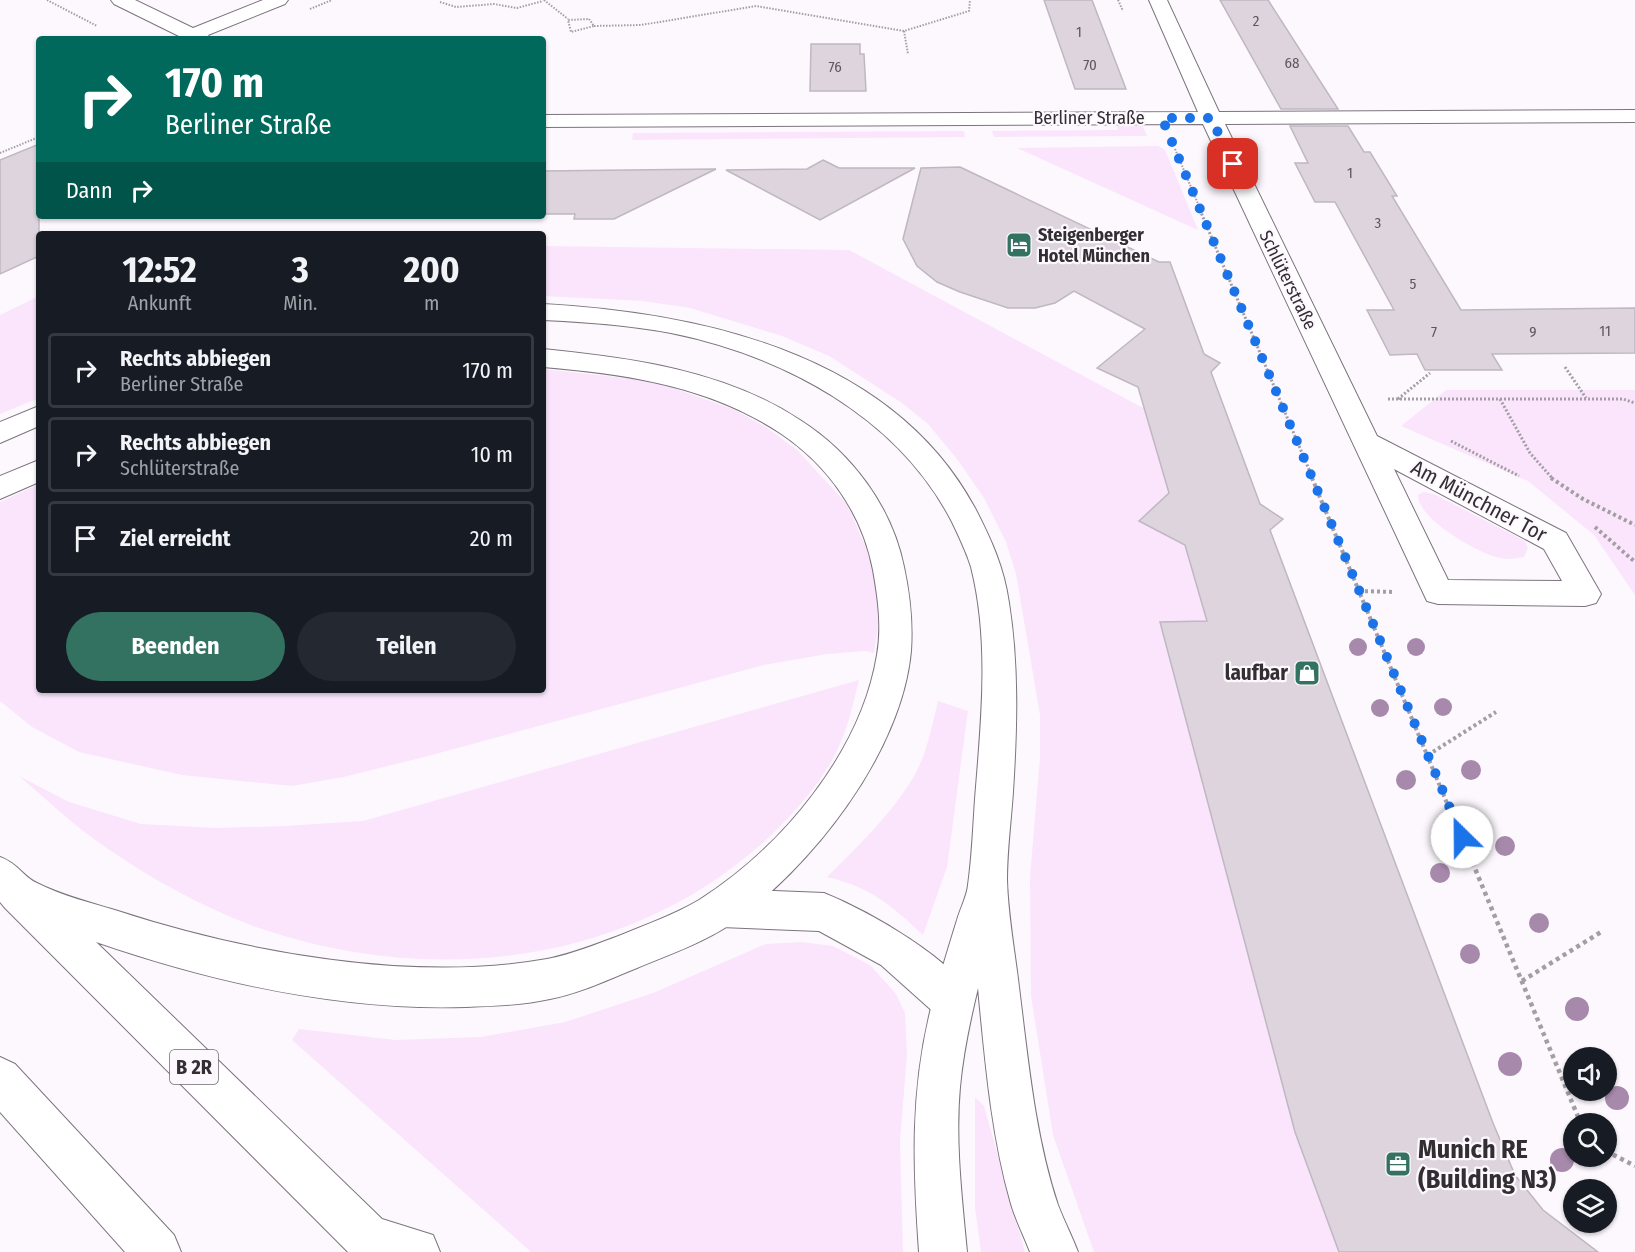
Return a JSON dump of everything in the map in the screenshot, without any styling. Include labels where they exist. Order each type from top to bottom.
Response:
[{"type":"main road","points":[[120,0],[194,36]]},
{"type":"main road","points":[[198,36],[279,0]]},
{"type":"main road","name":"Schlüterstraße","points":[[1158,0],[1211,118],[1366,442]]},
{"type":"main road","name":"Berliner Straße","points":[[546,121],[1635,116]]},
{"type":"main road","points":[[546,312],[610,316],[684,328],[720,336],[784,360],[852,395],[903,434],[945,483],[964,512],[980,545],[988,574],[997,640],[998,730],[987,883],[1005,1047],[1032,1197],[1054,1252]]},
{"type":"main road","points":[[10,885],[80,919],[214,957],[329,980],[422,987],[466,987],[557,978],[654,941],[721,908],[796,841],[845,778],[873,729],[891,678],[896,643],[896,592],[885,550],[875,524],[852,485],[815,446],[790,426],[724,393],[648,370],[546,358]]},
{"type":"main road","points":[[0,433],[36,416]]},
{"type":"main road","name":"Am Münchner Tor","points":[[1366,442],[1555,541],[1585,594],[1438,592],[1366,442]]},
{"type":"main road","points":[[0,488],[36,472]]},
{"type":"main road","points":[[943,1252],[937,1180],[936,1112],[953,1001],[987,883]]},
{"type":"main road","name":"B 2R","points":[[10,885],[376,1246]]},
{"type":"main road","points":[[721,908],[824,912],[895,951],[953,1001]]},
{"type":"main road","points":[[0,1079],[157,1252]]},
{"type":"main road","points":[[376,1246],[416,1252]]},
{"type":"path","points":[[47,0],[104,29]]},
{"type":"path","points":[[440,2],[456,7],[494,4],[517,8],[544,0],[568,20],[571,32],[594,27],[641,25],[756,6],[904,31],[969,11],[970,0]]},
{"type":"path","points":[[568,20],[589,19],[594,27]]},
{"type":"path","points":[[904,31],[908,54]]},
{"type":"path","points":[[1162,118],[1576,1113]]},
{"type":"path","points":[[0,153],[36,138]]},
{"type":"path","points":[[1565,367],[1587,399]]},
{"type":"path","points":[[1398,399],[1430,373]]},
{"type":"path","points":[[1345,398],[1623,399],[1635,403]]},
{"type":"path","points":[[1500,399],[1528,450],[1552,480],[1612,515],[1635,525]]},
{"type":"path","points":[[1428,755],[1496,712]]},
{"type":"path","points":[[1522,981],[1601,932]]},
{"type":"path","points":[[1617,1157],[1635,1166]]},
{"type":"shaded area","points":[[1142,124],[1147,136],[994,137],[992,131],[1118,130],[1117,125]]},
{"type":"shaded area","points":[[964,131],[965,137],[632,140],[633,133]]},
{"type":"shaded area","points":[[1158,146],[1165,150],[1198,230],[1017,148]]},
{"type":"shaded area","points":[[546,246],[849,250],[1145,409],[1169,493],[1139,521],[1185,545],[1207,621],[1295,1132],[1339,1252],[1094,1252],[1053,1135],[1031,996],[1030,877],[1040,758],[1040,715],[1016,574],[1006,542],[984,498],[957,459],[928,424],[902,403],[829,356],[782,336],[690,308],[643,301],[546,296]]},
{"type":"shaded area","points":[[36,297],[36,399],[0,414],[0,315]]},
{"type":"shaded area","points":[[546,369],[653,381],[733,409],[766,427],[797,450],[847,504],[878,581],[880,615],[874,653],[866,651],[827,654],[764,665],[344,777],[292,786],[182,775],[79,752],[32,727],[0,701],[0,502],[36,485],[36,693],[546,693]]},
{"type":"shaded area","points":[[1446,390],[1635,390],[1635,595],[1594,535],[1528,481],[1401,426]]},
{"type":"shaded area","points":[[1423,492],[1434,494],[1525,541],[1528,548],[1524,557],[1503,559],[1496,557],[1449,533],[1427,514],[1420,504],[1418,495]]},
{"type":"shaded area","points":[[859,680],[845,732],[828,767],[799,806],[766,840],[712,882],[653,915],[590,939],[525,953],[459,959],[391,957],[325,946],[259,928],[197,902],[138,869],[80,828],[19,776],[69,802],[141,824],[216,828],[363,821]]},
{"type":"shaded area","points":[[938,701],[968,711],[947,867],[923,935],[901,915],[868,892],[827,877],[874,829],[914,776],[929,739]]},
{"type":"shaded area","points":[[801,942],[833,946],[870,965],[896,994],[905,1013],[907,1055],[900,1141],[903,1252],[531,1252],[292,1040],[299,1029],[396,1040],[481,1037],[565,1022],[653,993],[766,944]]},
{"type":"shaded area","points":[[975,1097],[984,1106],[1025,1252],[981,1252],[975,1208]]},
{"type":"building","points":[[1044,0],[1092,0],[1126,89],[1075,89]]},
{"type":"building","points":[[1220,0],[1268,0],[1338,109],[1281,109]]},
{"type":"building","points":[[811,44],[860,44],[860,54],[864,54],[866,91],[810,91]]},
{"type":"building","points":[[1290,126],[1348,126],[1364,152],[1370,152],[1397,196],[1392,196],[1461,310],[1635,308],[1635,353],[1492,354],[1502,370],[1425,370],[1417,354],[1390,355],[1367,310],[1394,310],[1335,202],[1315,202],[1295,163],[1308,163]]},
{"type":"building","points":[[36,145],[36,219],[39,219],[39,231],[36,231],[36,257],[0,274],[0,160]]},
{"type":"building","points":[[823,160],[839,168],[915,168],[820,220],[726,170],[807,169]]},
{"type":"building","points":[[960,167],[1159,262],[1170,262],[1204,354],[1220,363],[1211,372],[1260,504],[1283,519],[1270,530],[1493,1123],[1515,1175],[1543,1210],[1563,1225],[1563,1233],[1573,1233],[1598,1252],[1339,1252],[1295,1132],[1160,622],[1207,621],[1185,545],[1139,521],[1169,493],[1138,387],[1097,368],[1145,329],[1074,291],[1055,303],[1035,308],[1008,308],[937,282],[917,266],[903,239],[921,168]]},
{"type":"building","points":[[716,169],[614,219],[574,219],[575,214],[546,214],[546,171]]},
{"type":"place","name":"Steigenberger Hotel München","points":[[1019,245]]},
{"type":"place","name":"laufbar","points":[[1307,673]]},
{"type":"place","name":"Munich RE (Building N3)","points":[[1398,1164]]},
{"type":"route","points":[[1233,164],[1211,118],[1162,118],[1462,837]]}]
